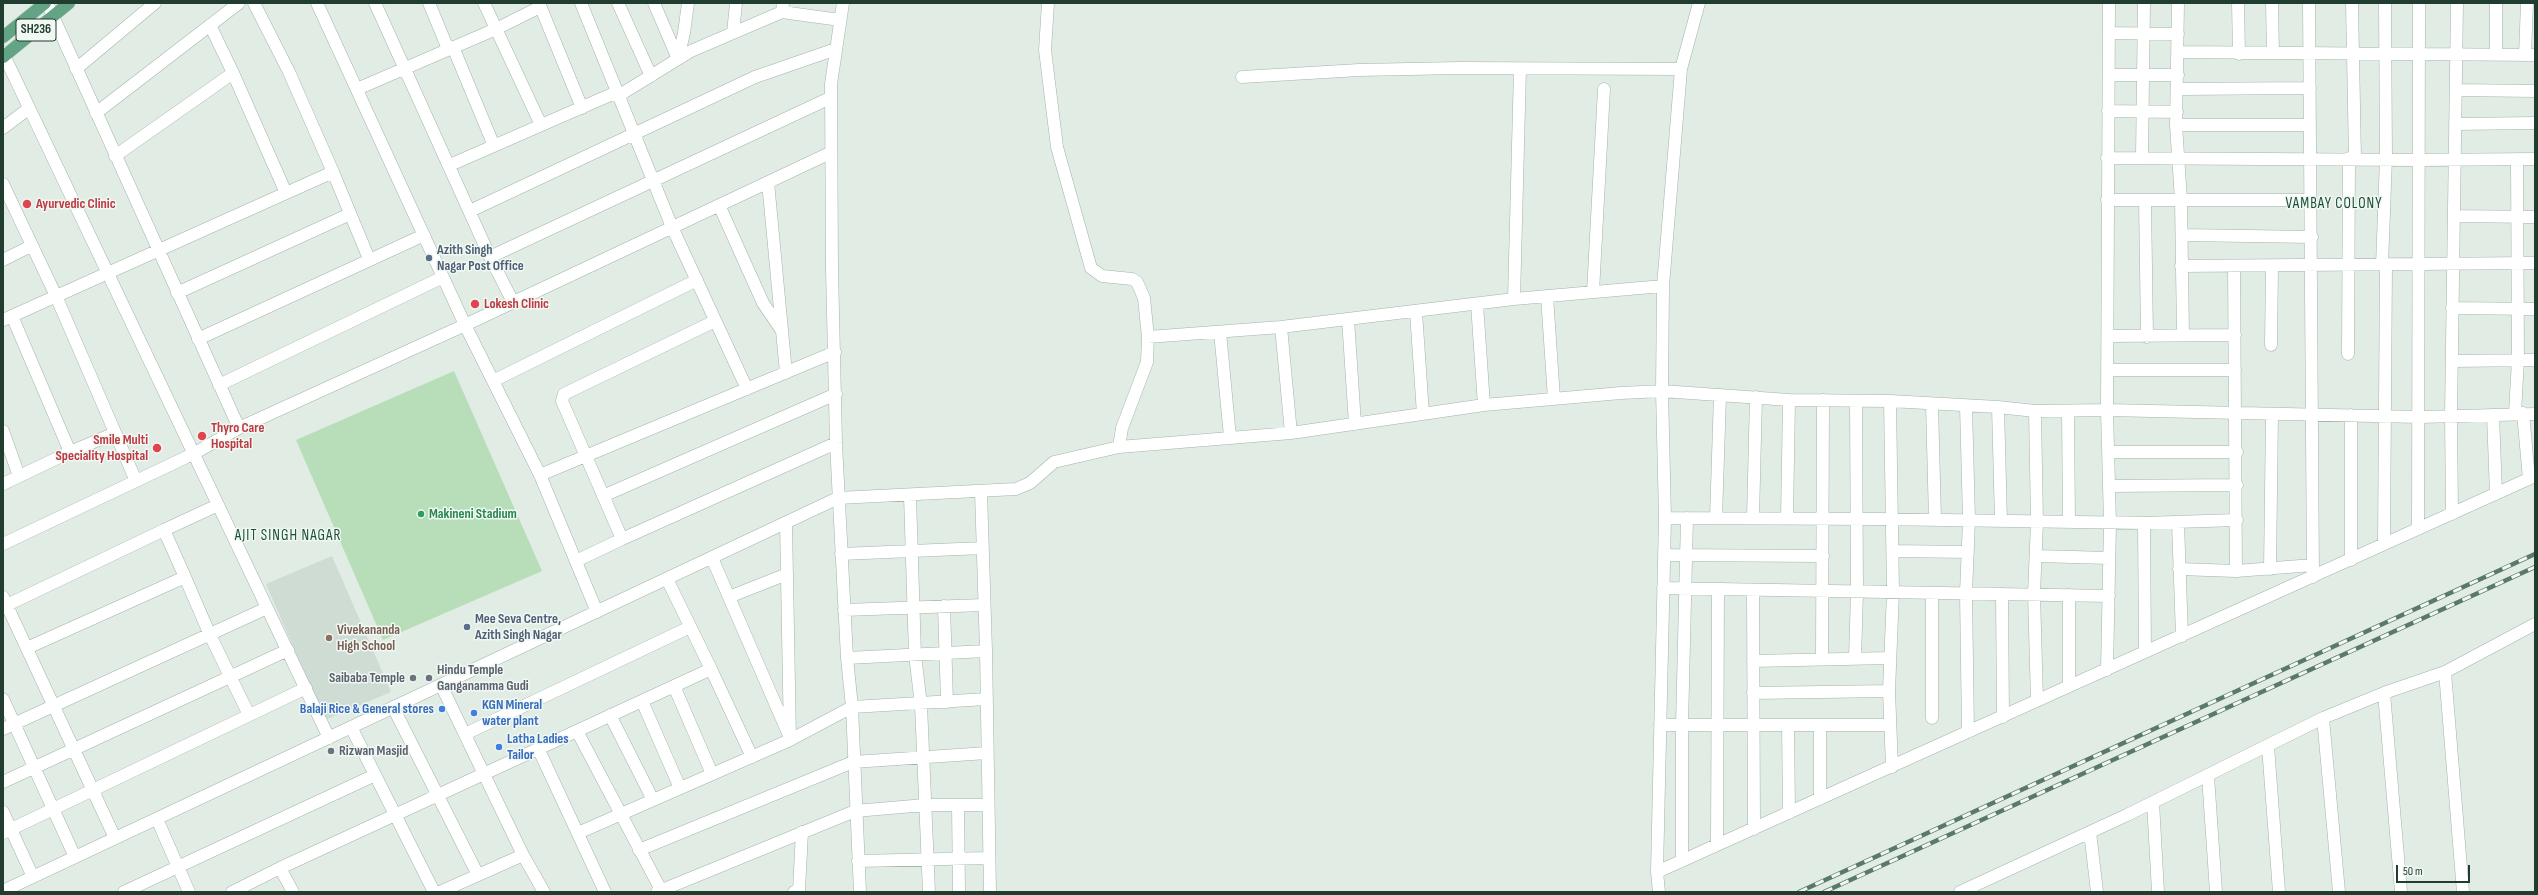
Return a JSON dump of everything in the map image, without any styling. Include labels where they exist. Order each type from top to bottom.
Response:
[{"type":"main road","name":"SH236","points":[[3,37],[46,3]]},
{"type":"main road","name":"SH236","points":[[3,55],[69,3]]},
{"type":"street","points":[[46,3],[239,428]]},
{"type":"street","points":[[76,69],[154,3]]},
{"type":"street","points":[[96,112],[239,3]]},
{"type":"street","points":[[254,3],[289,72],[369,259]]},
{"type":"street","points":[[317,3],[465,325],[540,475],[597,612]]},
{"type":"street","points":[[375,3],[450,165],[490,257],[513,302]]},
{"type":"street","points":[[429,3],[451,48],[494,146]]},
{"type":"street","points":[[484,3],[541,125]]},
{"type":"street","points":[[581,3],[672,227],[747,389]]},
{"type":"street","points":[[618,3],[651,76]]},
{"type":"street","points":[[654,3],[678,59]]},
{"type":"street","points":[[678,59],[684,33],[688,3]]},
{"type":"street","points":[[733,33],[736,3]]},
{"type":"street","points":[[843,3],[830,98],[830,153],[838,498],[847,658],[852,707],[852,762],[860,892]]},
{"type":"street","points":[[1048,3],[1045,50],[1057,147],[1091,268],[1102,276],[1132,279],[1138,282],[1144,298],[1148,337],[1143,378],[1122,428],[1119,448]]},
{"type":"street","points":[[1659,892],[1657,872],[1665,518],[1662,391],[1663,286],[1681,69],[1699,3]]},
{"type":"street","points":[[2107,670],[2110,523],[2107,410],[2109,336],[2107,158],[2109,3]]},
{"type":"street","points":[[2142,157],[2144,3]]},
{"type":"street","points":[[2178,3],[2178,89],[2176,125],[2181,200],[2183,335]]},
{"type":"street","points":[[2238,3],[2239,54]]},
{"type":"street","points":[[2272,3],[2273,53]]},
{"type":"street","points":[[2309,3],[2312,237],[2313,571]]},
{"type":"street","points":[[2348,354],[2352,158],[2352,3]]},
{"type":"street","points":[[2384,544],[2384,265],[2386,158],[2384,53],[2385,3]]},
{"type":"street","points":[[2418,529],[2418,265],[2420,160],[2419,3]]},
{"type":"street","points":[[2452,514],[2451,415],[2456,3]]},
{"type":"street","points":[[2496,3],[2496,54]]},
{"type":"street","points":[[2178,52],[2239,54],[2384,53],[2530,55],[2527,3]]},
{"type":"street","points":[[357,89],[496,29],[539,5],[582,108]]},
{"type":"street","points":[[450,165],[541,125],[617,94],[651,76],[678,59],[782,8],[840,20]]},
{"type":"street","points":[[210,25],[286,193]]},
{"type":"street","points":[[2109,33],[2178,34]]},
{"type":"street","points":[[470,211],[755,77],[836,49]]},
{"type":"street","points":[[3,55],[329,738]]},
{"type":"street","points":[[1514,299],[1520,69]]},
{"type":"street","points":[[1242,77],[1359,70],[1681,69]]},
{"type":"street","points":[[115,156],[233,73]]},
{"type":"street","points":[[2109,75],[2178,75]]},
{"type":"street","points":[[2178,89],[2310,88]]},
{"type":"street","points":[[1593,292],[1604,89]]},
{"type":"street","points":[[2456,90],[2535,91]]},
{"type":"street","points":[[490,257],[830,98]]},
{"type":"street","points":[[3,128],[28,110]]},
{"type":"street","points":[[2108,111],[2177,112]]},
{"type":"street","points":[[2455,124],[2535,123]]},
{"type":"street","points":[[2176,125],[2310,126]]},
{"type":"street","points":[[3,544],[193,454],[239,428],[465,325],[830,153]]},
{"type":"street","points":[[2107,158],[2386,158],[2420,160],[2535,159]]},
{"type":"street","points":[[1657,872],[2182,636],[2313,571],[2351,560],[2532,478],[2518,360],[2517,159]]},
{"type":"street","points":[[70,452],[8,318],[106,272],[333,172]]},
{"type":"street","points":[[768,182],[786,373]]},
{"type":"street","points":[[4,192],[56,296],[136,481]]},
{"type":"street","points":[[2107,200],[2311,200]]},
{"type":"street","points":[[2145,200],[2147,337]]},
{"type":"street","points":[[719,205],[763,303],[783,332]]},
{"type":"street","points":[[177,293],[350,214]]},
{"type":"street","points":[[2454,216],[2535,217]]},
{"type":"street","points":[[198,339],[424,235]]},
{"type":"street","points":[[2182,235],[2312,237]]},
{"type":"street","points":[[3,260],[31,246]]},
{"type":"street","points":[[2181,266],[2453,265],[2535,263]]},
{"type":"street","points":[[2234,266],[2237,414],[2236,571]]},
{"type":"street","points":[[2271,346],[2272,266]]},
{"type":"street","points":[[219,385],[443,277]]},
{"type":"street","points":[[493,381],[697,280]]},
{"type":"street","points":[[1148,337],[1281,327],[1416,312],[1514,299],[1663,286]]},
{"type":"street","points":[[1548,296],[1554,399]]},
{"type":"street","points":[[1477,304],[1484,405]]},
{"type":"street","points":[[2452,308],[2535,309]]},
{"type":"street","points":[[1416,312],[1423,414]]},
{"type":"street","points":[[1348,320],[1355,424]]},
{"type":"street","points":[[622,539],[562,401],[564,394],[715,321]]},
{"type":"street","points":[[1281,327],[1291,433]]},
{"type":"street","points":[[1220,332],[1230,437]]},
{"type":"street","points":[[2109,336],[2147,337],[2235,335]]},
{"type":"street","points":[[540,475],[835,352]]},
{"type":"street","points":[[2452,361],[2535,360]]},
{"type":"street","points":[[2108,370],[2235,370]]},
{"type":"street","points":[[3,891],[838,498],[910,496],[1016,489],[1030,483],[1054,462],[1119,448],[1193,443],[1230,437],[1291,433],[1484,405],[1662,391],[1788,400],[1890,401],[1998,407],[2035,411],[2107,410],[2419,417],[2525,413]]},
{"type":"street","points":[[603,496],[836,394]]},
{"type":"street","points":[[1716,518],[1720,394]]},
{"type":"street","points":[[1752,518],[1756,397]]},
{"type":"street","points":[[1787,519],[1788,400]]},
{"type":"street","points":[[1822,659],[1823,400]]},
{"type":"street","points":[[1855,658],[1857,592],[1856,401]]},
{"type":"street","points":[[1890,401],[1893,592],[1889,658],[1889,691],[1892,767]]},
{"type":"street","points":[[1932,404],[1935,520]]},
{"type":"street","points":[[1966,406],[1969,520],[1966,593],[1968,732]]},
{"type":"street","points":[[1998,407],[2001,521]]},
{"type":"street","points":[[2035,411],[2037,522],[2034,594],[2036,701]]},
{"type":"street","points":[[2068,411],[2069,522]]},
{"type":"street","points":[[2270,569],[2272,414]]},
{"type":"street","points":[[2351,415],[2351,560]]},
{"type":"street","points":[[2493,415],[2496,494]]},
{"type":"street","points":[[3,431],[19,476]]},
{"type":"street","points":[[3,484],[70,452],[115,433]]},
{"type":"street","points":[[576,561],[836,443]]},
{"type":"street","points":[[2108,452],[2237,452]]},
{"type":"street","points":[[2108,486],[2237,485]]},
{"type":"street","points":[[981,492],[986,651],[990,892]]},
{"type":"street","points":[[910,496],[915,655],[920,705],[929,892]]},
{"type":"street","points":[[115,838],[5,601],[218,505]]},
{"type":"street","points":[[1665,518],[1893,519],[2110,523],[2178,523],[2237,520]]},
{"type":"street","points":[[1682,861],[1682,725],[1687,518]]},
{"type":"street","points":[[786,523],[790,740]]},
{"type":"street","points":[[2144,523],[2145,652]]},
{"type":"street","points":[[2178,523],[2182,636]]},
{"type":"street","points":[[164,530],[210,635],[249,715]]},
{"type":"street","points":[[841,554],[983,548]]},
{"type":"street","points":[[1893,551],[1968,552]]},
{"type":"street","points":[[1664,555],[1823,556]]},
{"type":"street","points":[[2036,556],[2109,558]]},
{"type":"street","points":[[712,558],[790,740]]},
{"type":"street","points":[[2179,569],[2236,571],[2270,569],[2313,571]]},
{"type":"street","points":[[729,597],[787,574]]},
{"type":"street","points":[[27,648],[185,577]]},
{"type":"street","points":[[667,579],[752,757]]},
{"type":"street","points":[[1663,588],[2109,596]]},
{"type":"street","points":[[1717,845],[1718,589]]},
{"type":"street","points":[[1753,590],[1754,829]]},
{"type":"street","points":[[1932,593],[1932,718]]},
{"type":"street","points":[[2002,594],[2003,716]]},
{"type":"street","points":[[2069,595],[2069,686]]},
{"type":"street","points":[[844,610],[984,605]]},
{"type":"street","points":[[944,606],[947,702]]},
{"type":"street","points":[[3,729],[267,608]]},
{"type":"street","points":[[1960,892],[2208,776],[2323,718],[2384,693],[2445,672],[2535,624]]},
{"type":"street","points":[[465,734],[690,627]]},
{"type":"street","points":[[3,782],[288,650]]},
{"type":"street","points":[[847,658],[986,651]]},
{"type":"street","points":[[1753,661],[1889,658]]},
{"type":"street","points":[[236,891],[280,868],[395,814],[711,669]]},
{"type":"street","points":[[2445,672],[2463,892]]},
{"type":"street","points":[[441,685],[485,773],[523,855],[542,891]]},
{"type":"street","points":[[674,686],[712,774]]},
{"type":"street","points":[[7,831],[306,688]]},
{"type":"street","points":[[1753,693],[1889,691]]},
{"type":"street","points":[[2384,693],[2401,892]]},
{"type":"street","points":[[3,699],[75,857]]},
{"type":"street","points":[[578,833],[790,740],[852,707],[920,705],[987,699]]},
{"type":"street","points":[[642,701],[680,788]]},
{"type":"street","points":[[394,707],[478,876]]},
{"type":"street","points":[[610,715],[653,800]]},
{"type":"street","points":[[2323,718],[2339,892]]},
{"type":"street","points":[[1660,725],[1890,726]]},
{"type":"street","points":[[1788,725],[1789,813]]},
{"type":"street","points":[[1820,726],[1820,799]]},
{"type":"street","points":[[351,727],[434,892]]},
{"type":"street","points":[[576,731],[659,891],[855,811],[925,805],[988,805]]},
{"type":"street","points":[[2268,746],[2279,892]]},
{"type":"street","points":[[538,748],[606,892]]},
{"type":"street","points":[[639,850],[852,762],[987,753]]},
{"type":"street","points":[[124,892],[375,775]]},
{"type":"street","points":[[2208,776],[2216,892]]},
{"type":"street","points":[[2152,802],[2158,892]]},
{"type":"street","points":[[958,805],[959,892]]},
{"type":"street","points":[[3,812],[7,831],[33,877]]},
{"type":"street","points":[[156,819],[189,892]]},
{"type":"street","points":[[797,891],[802,832]]},
{"type":"street","points":[[2090,832],[2097,892]]},
{"type":"street","points":[[440,892],[523,855]]},
{"type":"street","points":[[858,861],[989,858]]},
{"type":"street","points":[[280,868],[293,892]]},
{"type":"shaded area","name":"Vivekananda High School","points":[[332,556],[391,692],[325,720],[266,584]]},
{"type":"green space","points":[[454,371],[542,571],[383,640],[296,440]]},
{"type":"railway","points":[[1799,892],[2535,554]]},
{"type":"railway","points":[[1824,892],[2535,567]]},
{"type":"place","name":"Ayurvedic Clinic","points":[[27,204]]},
{"type":"place","name":"Azith Singh Nagar Post Office","points":[[429,258]]},
{"type":"place","name":"Lokesh Clinic","points":[[475,304]]},
{"type":"place","name":"Thyro Care Hospital","points":[[202,436]]},
{"type":"place","name":"Smile Multi Speciality Hospital","points":[[157,448]]},
{"type":"place","name":"Makineni Stadium","points":[[421,514]]},
{"type":"place","name":"Mee Seva Centre, Azith Singh Nagar","points":[[467,627]]},
{"type":"place","name":"Vivekananda High School","points":[[329,638]]},
{"type":"place","name":"Saibaba Temple","points":[[413,678]]},
{"type":"place","name":"Hindu Temple Ganganamma Gudi","points":[[429,678]]},
{"type":"place","name":"Balaji Rice & General stores","points":[[442,709]]},
{"type":"place","name":"KGN Mineral water plant","points":[[474,713]]},
{"type":"place","name":"Latha Ladies Tailor","points":[[499,747]]},
{"type":"place","name":"Rizwan Masjid","points":[[331,751]]},
{"type":"district","name":"VAMBAY COLONY","points":[[2334,204]]},
{"type":"district","name":"AJIT SINGH NAGAR","points":[[288,536]]}]
